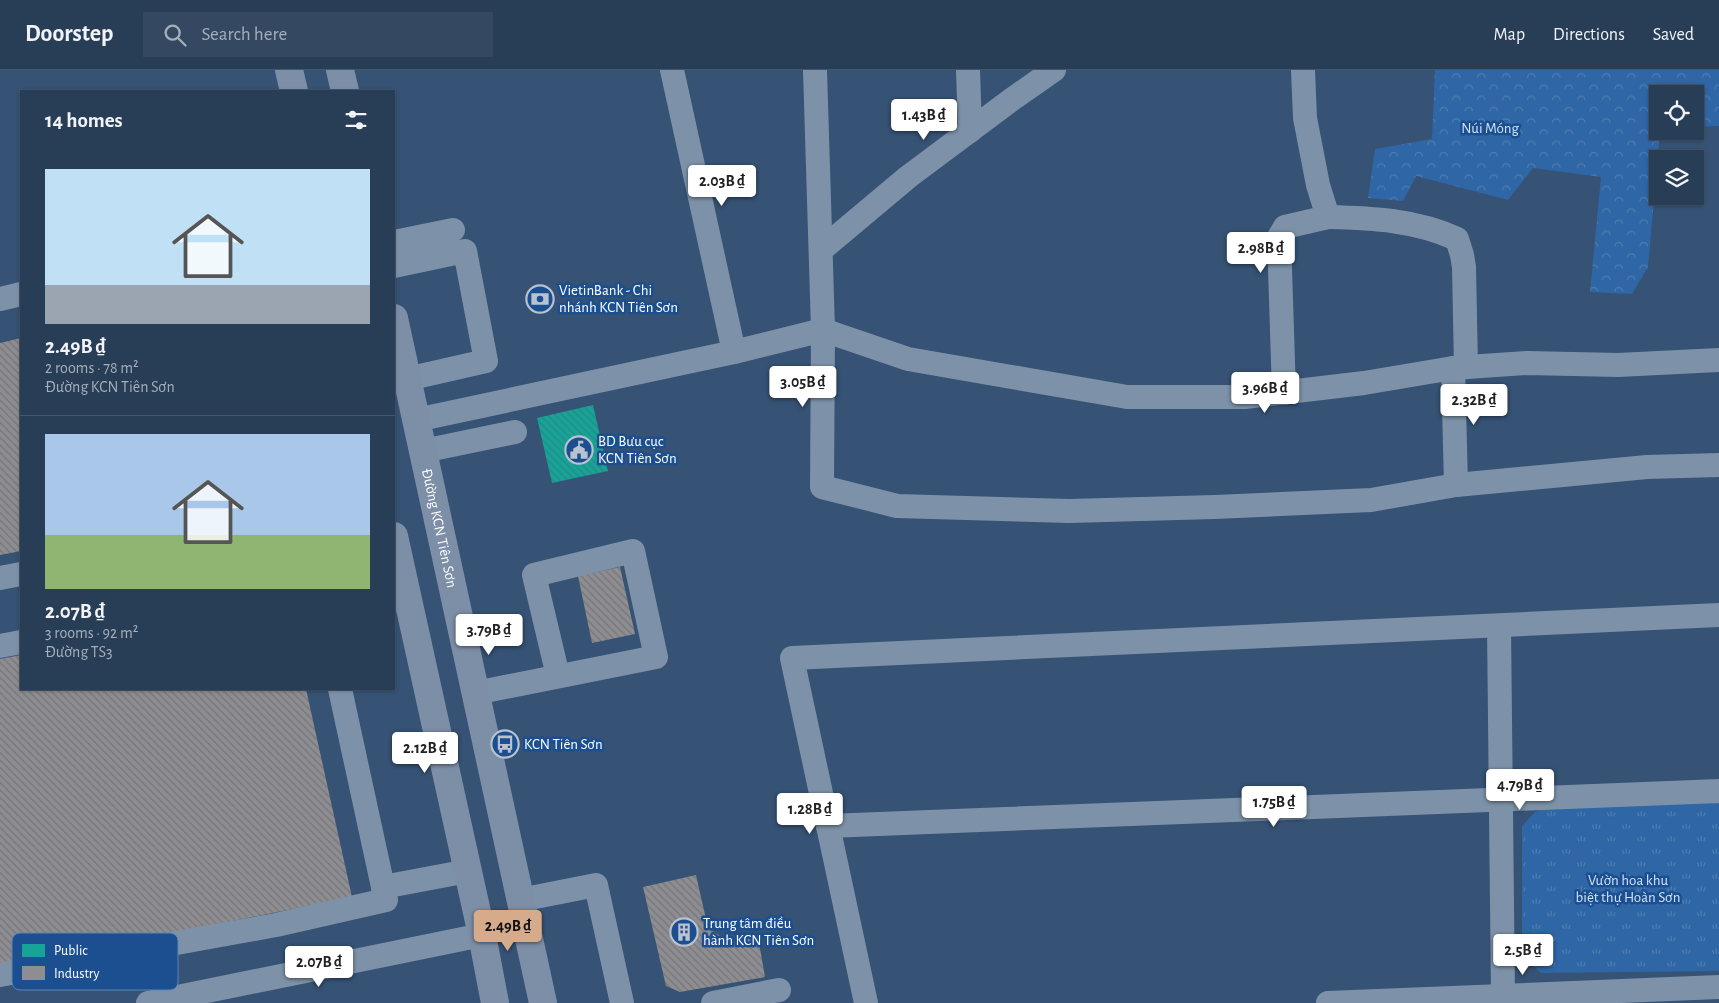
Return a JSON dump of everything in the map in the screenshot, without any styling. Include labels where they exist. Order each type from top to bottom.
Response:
[{"type":"main road","points":[[289,70],[294,90]]},
{"type":"main road","points":[[340,70],[345,90]]},
{"type":"main road","name":"Đường KCN Tiên Sơn","points":[[395,323],[543,1003]]},
{"type":"main road","points":[[395,548],[468,871],[495,1003]]},
{"type":"main road","points":[[482,935],[526,926]]},
{"type":"street","points":[[672,70],[734,352]]},
{"type":"street","points":[[815,70],[823,330],[822,487],[897,506],[1069,512],[1371,500],[1456,485],[1647,467],[1719,465]]},
{"type":"street","points":[[968,70],[970,131]]},
{"type":"street","points":[[821,250],[908,178],[1054,70]]},
{"type":"street","points":[[1303,70],[1305,118],[1318,185],[1328,217]]},
{"type":"street","points":[[1284,392],[1279,238],[1285,227],[1328,217],[1407,222],[1438,230],[1457,239],[1464,267],[1456,485]]},
{"type":"street","points":[[395,242],[453,230]]},
{"type":"street","points":[[395,266],[465,251],[486,361],[407,378]]},
{"type":"street","points":[[0,299],[20,294]]},
{"type":"street","points":[[416,420],[734,352],[823,330],[908,359],[1127,397],[1245,397],[1364,383],[1460,368],[1527,363],[1618,364],[1719,360]]},
{"type":"street","points":[[422,452],[516,432]]},
{"type":"street","points":[[475,693],[656,657],[633,551],[534,575],[558,676]]},
{"type":"street","points":[[0,578],[20,574]]},
{"type":"street","points":[[866,1003],[792,658],[1719,615]]},
{"type":"street","points":[[1499,626],[1503,996]]},
{"type":"street","points":[[0,646],[20,642]]},
{"type":"street","points":[[178,943],[276,925],[386,900],[340,690]]},
{"type":"street","points":[[828,826],[1719,791]]},
{"type":"street","points":[[384,887],[468,871]]},
{"type":"street","points":[[520,900],[596,884],[622,1003]]},
{"type":"street","points":[[148,1003],[482,935]]},
{"type":"street","points":[[1328,1003],[1719,987]]},
{"type":"street","points":[[713,1003],[779,990]]},
{"type":"green space","name":"Núi Móng","points":[[1435,70],[1719,70],[1719,126],[1704,127],[1704,85],[1649,85],[1649,140],[1659,140],[1658,150],[1649,150],[1649,205],[1653,205],[1648,267],[1632,294],[1590,292],[1601,177],[1533,168],[1508,200],[1416,176],[1403,201],[1368,198],[1375,149],[1432,139]]},
{"type":"green space","name":"Vườn hoa khu biệt thự Hoàn Sơn","points":[[1719,801],[1719,971],[1541,973],[1522,955],[1522,826],[1535,812],[1547,808]]},
{"type":"building: Public","points":[[593,405],[608,471],[552,483],[537,418]]},
{"type":"building: Industry","points":[[20,338],[20,551],[0,555],[0,343]]},
{"type":"building: Industry","points":[[620,567],[635,634],[592,643],[578,576]]},
{"type":"building: Industry","points":[[20,655],[20,690],[306,690],[352,897],[174,933],[12,933],[12,966],[0,968],[0,659]]},
{"type":"building: Industry","name":"Trung tâm điều hành KCN Tiên Sơn","points":[[696,875],[708,928],[729,942],[758,937],[765,977],[680,992],[666,986],[643,887]]},
{"type":"place","name":"VietinBank - Chi nhánh KCN Tiên Sơn","points":[[540,299]]},
{"type":"place","name":"BD Bưu cục KCN Tiên Sơn","points":[[579,450]]},
{"type":"place","name":"KCN Tiên Sơn","points":[[505,744]]},
{"type":"place","name":"Trung tâm điều hành KCN Tiên Sơn","points":[[684,932]]}]
